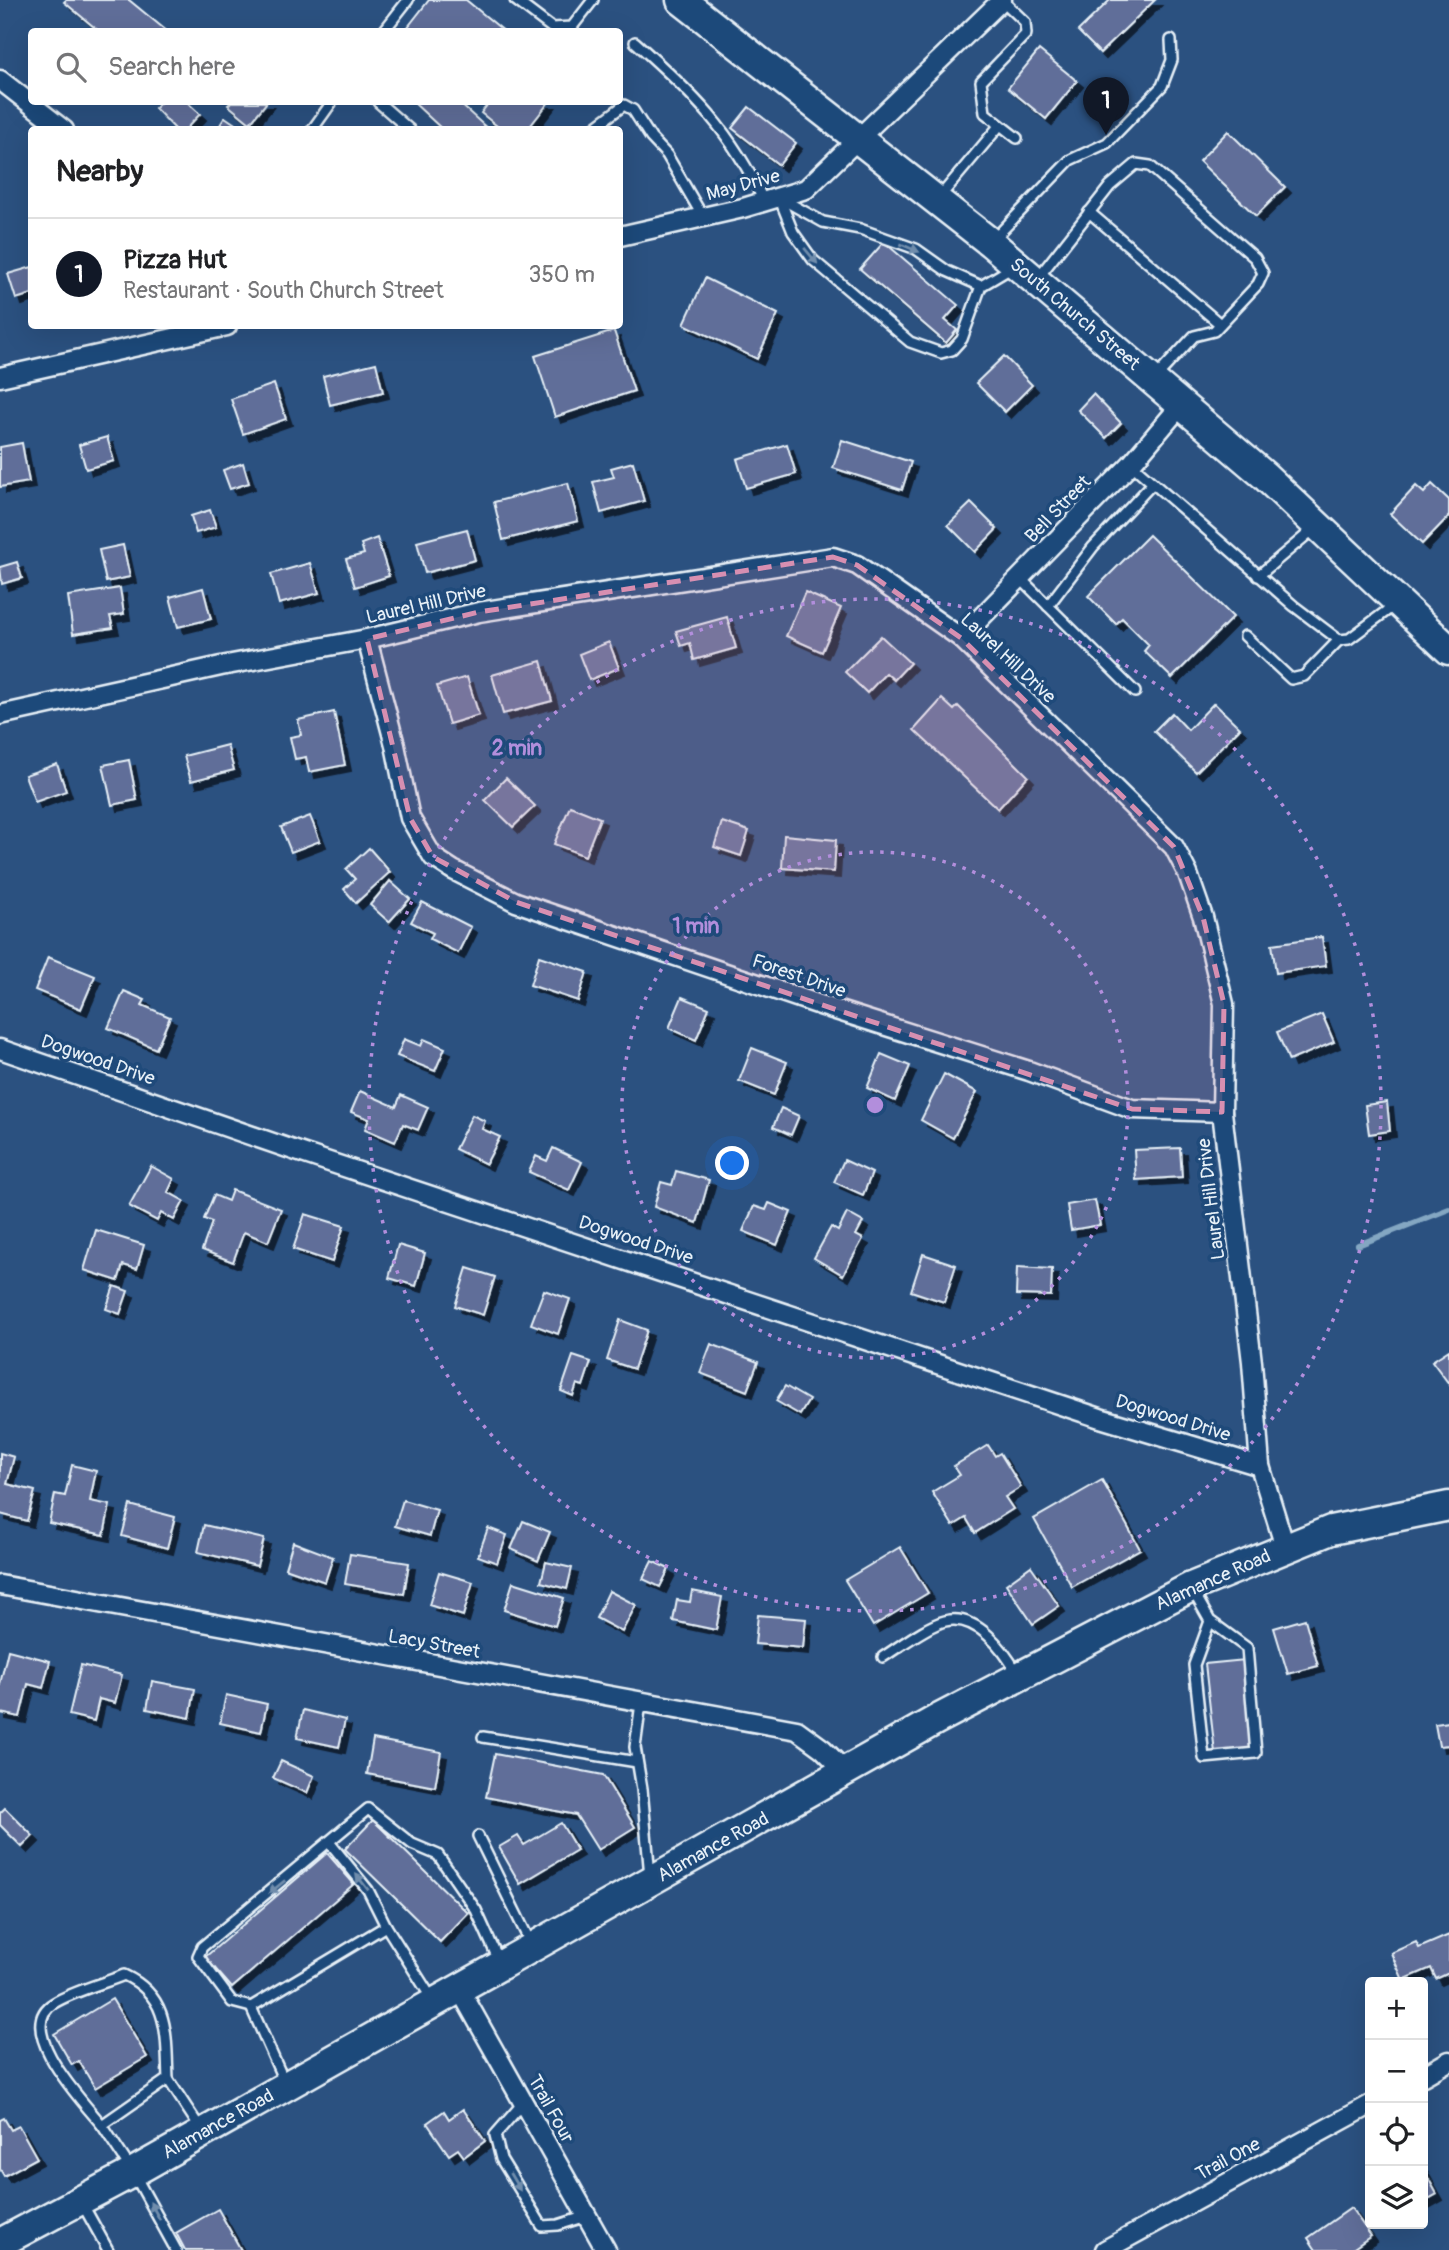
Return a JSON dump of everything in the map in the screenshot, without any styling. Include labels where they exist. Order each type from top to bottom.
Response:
[{"type":"main road","name":"South Church Street","points":[[681,0],[991,243],[1153,380],[1265,476],[1449,650]]},
{"type":"main road","name":"Alamance Road","points":[[0,2243],[133,2172],[1019,1676],[1191,1587],[1285,1547],[1331,1531],[1449,1506]]},
{"type":"street","name":"May Drive","points":[[623,235],[806,189],[1002,0]]},
{"type":"street","points":[[0,80],[28,102]]},
{"type":"street","points":[[32,105],[59,126]]},
{"type":"street","points":[[0,377],[214,329]]},
{"type":"street","name":"Bell Street","points":[[961,638],[1131,464],[1181,405]]},
{"type":"street","name":"Laurel Hill Drive","points":[[0,715],[221,666],[367,639],[479,612],[833,557],[857,565],[961,638],[1174,848],[1188,874],[1203,917],[1224,1004],[1222,1112],[1252,1362],[1260,1466],[1285,1547]]},
{"type":"street","name":"Forest Drive","points":[[367,639],[395,745],[410,818],[433,857],[453,870],[516,902],[823,1006],[1029,1071],[1132,1109],[1222,1112]]},
{"type":"street","name":"Dogwood Drive","points":[[0,1049],[302,1153],[1100,1418],[1260,1466]]},
{"type":"street","name":"Lacy Street","points":[[0,1585],[797,1730],[846,1772]]},
{"type":"street","name":"Trail Four","points":[[459,1988],[606,2250]]},
{"type":"street","points":[[1428,2073],[1449,2061]]},
{"type":"street","name":"Trail One","points":[[1105,2250],[1365,2108]]},
{"type":"lane","points":[[386,28],[408,0]]},
{"type":"lane","points":[[515,0],[552,28],[572,27],[593,0]]},
{"type":"lane","points":[[1002,0],[1025,22],[1026,34],[981,81],[985,113],[1017,138]]},
{"type":"lane","points":[[991,243],[1070,160],[1107,143],[1162,86],[1172,60],[1171,40]]},
{"type":"lane","points":[[635,42],[713,116],[813,260],[910,342],[941,353],[953,349],[962,339],[981,286]]},
{"type":"lane","points":[[623,104],[633,110],[651,138],[667,155],[703,217]]},
{"type":"lane","points":[[315,126],[330,105]]},
{"type":"lane","points":[[381,105],[405,126]]},
{"type":"lane","points":[[596,126],[622,105]]},
{"type":"lane","points":[[937,200],[1000,125]]},
{"type":"lane","points":[[771,199],[823,222],[860,229],[916,249],[947,271],[981,286],[1026,273],[1089,212],[1110,186],[1136,164],[1150,166],[1255,258],[1263,273],[1258,284],[1214,331],[1194,336],[1153,380]]},
{"type":"lane","points":[[1089,212],[1220,324]]},
{"type":"lane","points":[[1131,464],[1258,576],[1339,640]]},
{"type":"lane","points":[[1048,606],[1093,547],[1153,483]]},
{"type":"lane","points":[[1258,576],[1318,526]]},
{"type":"lane","points":[[1020,578],[1135,692]]},
{"type":"lane","points":[[1245,636],[1291,679],[1304,676],[1339,640],[1349,639],[1399,603]]},
{"type":"lane","points":[[1191,1587],[1210,1621],[1247,1648],[1256,1753],[1204,1758],[1194,1665],[1210,1621]]},
{"type":"lane","points":[[883,1657],[946,1620],[967,1623],[986,1634],[1004,1651],[1019,1676]]},
{"type":"lane","points":[[641,1703],[635,1747],[650,1881]]},
{"type":"lane","points":[[483,1737],[637,1762]]},
{"type":"lane","points":[[386,1926],[251,2007],[232,2002],[198,1955],[202,1947],[368,1809],[412,1844],[438,1855],[476,1910],[501,1965]]},
{"type":"lane","points":[[478,1836],[533,1947]]},
{"type":"lane","points":[[330,1843],[368,1889],[386,1926],[434,2003]]},
{"type":"lane","points":[[176,2250],[133,2172],[102,2125],[59,2071],[39,2032],[42,2017],[52,2004],[124,1975],[143,1984],[155,2000],[163,2020],[168,2079],[203,2133]]},
{"type":"lane","points":[[251,2007],[286,2086]]},
{"type":"lane","points":[[102,2125],[168,2079]]},
{"type":"lane","points":[[523,2102],[495,2135],[500,2159],[542,2227],[587,2216]]},
{"type":"lane","points":[[81,2200],[108,2250]]},
{"type":"highlighted area","points":[[833,557],[857,565],[961,638],[1174,847],[1203,917],[1224,1004],[1222,1112],[1132,1109],[516,902],[453,870],[433,857],[410,818],[367,639],[479,612],[802,559]]},
{"type":"building","points":[[129,0],[163,28],[95,28],[64,2]]},
{"type":"building","points":[[429,0],[466,0],[500,28],[407,28]]},
{"type":"building","points":[[1110,0],[1155,0],[1100,53],[1078,31]]},
{"type":"building","points":[[1039,50],[1077,81],[1046,119],[1008,88]]},
{"type":"building","points":[[158,105],[190,105],[200,114],[189,126],[172,126],[155,108]]},
{"type":"building","points":[[228,105],[265,105],[250,123]]},
{"type":"building","points":[[416,105],[461,105],[485,126],[439,126]]},
{"type":"building","points":[[487,105],[547,105],[530,126],[497,126],[481,113]]},
{"type":"building","points":[[749,107],[796,143],[779,165],[732,128]]},
{"type":"building","points":[[225,117],[238,126],[219,126]]},
{"type":"building","points":[[1228,131],[1285,187],[1256,216],[1199,161]]},
{"type":"building","points":[[884,242],[958,305],[945,320],[957,330],[946,343],[860,269]]},
{"type":"building","points":[[28,268],[28,295],[16,299],[8,274]]},
{"type":"building","points":[[705,278],[778,314],[757,359],[684,324]]},
{"type":"building","points":[[614,331],[634,391],[555,417],[535,356]]},
{"type":"building","points":[[1004,356],[1032,385],[1005,412],[976,383]]},
{"type":"building","points":[[376,363],[383,392],[330,405],[323,376]]},
{"type":"building","points":[[274,384],[286,419],[243,434],[231,399]]},
{"type":"building","points":[[1093,394],[1121,423],[1106,438],[1078,410]]},
{"type":"building","points":[[107,437],[114,461],[86,469],[79,445]]},
{"type":"building","points":[[842,440],[911,462],[902,490],[833,468]]},
{"type":"building","points":[[22,443],[29,482],[0,487],[0,447]]},
{"type":"building","points":[[787,444],[796,474],[746,488],[737,459]]},
{"type":"building","points":[[633,462],[644,501],[601,513],[593,482],[614,477],[611,468]]},
{"type":"building","points":[[243,463],[249,483],[230,489],[223,470]]},
{"type":"building","points":[[568,483],[578,521],[503,540],[494,502]]},
{"type":"building","points":[[1432,484],[1449,500],[1449,516],[1422,544],[1390,514],[1416,486],[1424,493]]},
{"type":"building","points":[[971,503],[997,529],[975,552],[948,525]]},
{"type":"building","points":[[210,510],[216,527],[196,533],[191,516]]},
{"type":"building","points":[[467,529],[475,560],[425,573],[417,542]]},
{"type":"building","points":[[1149,535],[1233,617],[1172,678],[1144,651],[1149,645],[1122,618],[1116,624],[1088,596]]},
{"type":"building","points":[[377,538],[389,576],[355,587],[346,559],[364,554],[361,544]]},
{"type":"building","points":[[123,545],[130,577],[106,582],[99,550]]},
{"type":"building","points":[[17,562],[22,578],[2,584],[0,567]]},
{"type":"building","points":[[310,563],[319,593],[279,604],[271,574]]},
{"type":"building","points":[[120,588],[124,614],[110,616],[113,628],[73,634],[68,596]]},
{"type":"building","points":[[203,588],[211,619],[178,627],[170,597]]},
{"type":"building","points":[[805,592],[841,608],[822,652],[786,636]]},
{"type":"building","points":[[727,617],[736,648],[694,660],[690,643],[681,646],[676,631]]},
{"type":"building","points":[[881,636],[910,663],[894,680],[886,673],[867,693],[845,672]]},
{"type":"building","points":[[609,642],[619,668],[589,680],[579,654]]},
{"type":"building","points":[[541,661],[552,701],[503,714],[492,675]]},
{"type":"building","points":[[467,677],[479,715],[449,724],[437,686]]},
{"type":"building","points":[[942,699],[954,710],[958,706],[1028,776],[998,809],[914,730]]},
{"type":"building","points":[[1214,703],[1240,728],[1196,772],[1154,731],[1172,713],[1188,730]]},
{"type":"building","points":[[334,712],[345,765],[309,772],[306,757],[295,759],[290,737],[301,735],[298,720]]},
{"type":"building","points":[[227,745],[234,770],[191,781],[184,756]]},
{"type":"building","points":[[129,760],[137,800],[112,805],[103,765]]},
{"type":"building","points":[[57,764],[66,791],[35,802],[25,775]]},
{"type":"building","points":[[506,778],[535,806],[513,827],[485,800]]},
{"type":"building","points":[[570,806],[600,818],[585,856],[554,844]]},
{"type":"building","points":[[310,816],[320,841],[291,852],[281,827]]},
{"type":"building","points":[[722,822],[749,831],[741,856],[714,847]]},
{"type":"building","points":[[784,835],[836,840],[834,872],[782,868]]},
{"type":"building","points":[[369,848],[390,872],[356,903],[344,889],[355,879],[346,869]]},
{"type":"building","points":[[390,881],[410,899],[389,922],[370,905]]},
{"type":"building","points":[[422,902],[471,927],[458,953],[430,939],[433,933],[411,922]]},
{"type":"building","points":[[1322,937],[1326,966],[1276,973],[1272,944]]},
{"type":"building","points":[[539,956],[587,972],[578,1001],[530,985]]},
{"type":"building","points":[[48,957],[95,976],[81,1009],[35,990]]},
{"type":"building","points":[[124,991],[145,1000],[142,1005],[170,1017],[156,1049],[108,1028]]},
{"type":"building","points":[[682,997],[709,1008],[696,1040],[669,1028]]},
{"type":"building","points":[[1322,1014],[1334,1042],[1289,1061],[1277,1032]]},
{"type":"building","points":[[404,1039],[421,1046],[424,1039],[445,1048],[435,1071],[397,1056]]},
{"type":"building","points":[[752,1048],[787,1062],[774,1095],[739,1081]]},
{"type":"building","points":[[881,1054],[910,1066],[895,1101],[867,1088]]},
{"type":"building","points":[[944,1074],[977,1092],[953,1138],[921,1120]]},
{"type":"building","points":[[360,1091],[396,1107],[401,1095],[428,1107],[418,1130],[403,1124],[395,1142],[365,1129],[369,1119],[351,1112]]},
{"type":"building","points":[[1387,1102],[1390,1131],[1369,1134],[1365,1105]]},
{"type":"building","points":[[781,1108],[799,1116],[791,1135],[773,1127]]},
{"type":"building","points":[[472,1115],[485,1121],[482,1129],[500,1137],[486,1164],[455,1149]]},
{"type":"building","points":[[553,1148],[582,1162],[569,1190],[529,1172],[536,1156],[547,1161]]},
{"type":"building","points":[[1180,1148],[1182,1177],[1136,1180],[1134,1150]]},
{"type":"building","points":[[844,1160],[872,1173],[863,1195],[834,1182]]},
{"type":"building","points":[[151,1166],[174,1179],[168,1192],[184,1201],[174,1220],[161,1213],[157,1221],[129,1206]]},
{"type":"building","points":[[676,1171],[709,1180],[697,1223],[654,1207],[661,1182],[672,1185]]},
{"type":"building","points":[[232,1190],[281,1209],[268,1242],[244,1232],[233,1262],[202,1250],[212,1222],[204,1219],[214,1195],[228,1201]]},
{"type":"building","points":[[1095,1200],[1100,1225],[1071,1230],[1067,1205]]},
{"type":"building","points":[[769,1203],[791,1212],[777,1245],[743,1231],[754,1206],[766,1210]]},
{"type":"building","points":[[847,1213],[863,1222],[856,1235],[863,1239],[843,1275],[814,1258],[831,1227],[838,1231]]},
{"type":"building","points":[[305,1214],[344,1226],[332,1262],[293,1249]]},
{"type":"building","points":[[96,1230],[144,1245],[137,1269],[123,1265],[118,1281],[84,1270]]},
{"type":"building","points":[[398,1245],[425,1253],[416,1286],[389,1278]]},
{"type":"building","points":[[923,1254],[956,1265],[944,1302],[911,1291]]},
{"type":"building","points":[[1017,1267],[1052,1269],[1051,1296],[1016,1295]]},
{"type":"building","points":[[467,1268],[495,1277],[483,1315],[455,1306]]},
{"type":"building","points":[[114,1286],[128,1291],[120,1314],[106,1309]]},
{"type":"building","points":[[544,1290],[570,1299],[558,1334],[531,1324]]},
{"type":"building","points":[[620,1320],[647,1330],[634,1369],[607,1360]]},
{"type":"building","points":[[711,1344],[758,1362],[747,1391],[700,1373]]},
{"type":"building","points":[[1449,1350],[1449,1384],[1432,1361]]},
{"type":"building","points":[[573,1356],[591,1362],[583,1386],[577,1384],[573,1396],[561,1391]]},
{"type":"building","points":[[785,1386],[809,1400],[800,1415],[776,1401]]},
{"type":"building","points":[[988,1445],[995,1456],[1000,1453],[1021,1487],[1005,1497],[1013,1509],[975,1533],[966,1518],[953,1526],[932,1492],[960,1475],[954,1466]]},
{"type":"building","points":[[0,1453],[14,1457],[7,1484],[35,1491],[27,1521],[0,1514]]},
{"type":"building","points":[[72,1465],[96,1471],[90,1501],[110,1505],[104,1535],[49,1523],[55,1494],[65,1496]]},
{"type":"building","points":[[1102,1480],[1140,1549],[1072,1587],[1034,1519]]},
{"type":"building","points":[[403,1500],[437,1510],[430,1536],[395,1526]]},
{"type":"building","points":[[130,1505],[175,1517],[167,1548],[122,1536]]},
{"type":"building","points":[[523,1521],[550,1532],[538,1561],[511,1549]]},
{"type":"building","points":[[204,1525],[264,1539],[257,1566],[198,1552]]},
{"type":"building","points":[[488,1528],[507,1535],[497,1563],[478,1556]]},
{"type":"building","points":[[293,1542],[333,1557],[325,1582],[285,1568]]},
{"type":"building","points":[[900,1547],[928,1593],[873,1626],[845,1580]]},
{"type":"building","points":[[350,1554],[409,1563],[404,1594],[345,1584]]},
{"type":"building","points":[[652,1561],[669,1569],[660,1587],[643,1579]]},
{"type":"building","points":[[546,1562],[572,1568],[567,1589],[541,1582]]},
{"type":"building","points":[[1031,1566],[1059,1606],[1033,1624],[1006,1584]]},
{"type":"building","points":[[439,1572],[473,1582],[463,1616],[429,1605]]},
{"type":"building","points":[[513,1582],[564,1598],[555,1626],[504,1610]]},
{"type":"building","points":[[609,1591],[636,1605],[622,1632],[596,1618]]},
{"type":"building","points":[[692,1591],[722,1597],[716,1630],[673,1621],[677,1600],[690,1602]]},
{"type":"building","points":[[758,1615],[806,1619],[803,1648],[755,1644]]},
{"type":"building","points":[[1305,1619],[1318,1666],[1288,1674],[1274,1628]]},
{"type":"building","points":[[8,1650],[50,1661],[43,1688],[28,1684],[20,1717],[0,1713],[0,1684]]},
{"type":"building","points":[[1245,1660],[1256,1748],[1215,1753],[1205,1664]]},
{"type":"building","points":[[81,1665],[122,1675],[115,1703],[99,1699],[94,1721],[69,1715]]},
{"type":"building","points":[[152,1681],[195,1689],[190,1718],[147,1709]]},
{"type":"building","points":[[226,1695],[267,1704],[261,1732],[220,1723]]},
{"type":"building","points":[[303,1710],[345,1720],[339,1747],[297,1738]]},
{"type":"building","points":[[1449,1722],[1449,1745],[1439,1746],[1435,1724]]},
{"type":"building","points":[[373,1739],[441,1752],[435,1787],[367,1774]]},
{"type":"building","points":[[495,1754],[603,1775],[635,1827],[598,1850],[576,1815],[486,1797]]},
{"type":"building","points":[[281,1761],[314,1776],[307,1793],[273,1778]]},
{"type":"building","points":[[5,1808],[33,1836],[22,1847],[0,1825],[0,1813]]},
{"type":"building","points":[[373,1820],[468,1913],[440,1942],[345,1849]]},
{"type":"building","points":[[561,1823],[577,1850],[520,1884],[499,1847],[518,1836],[524,1845]]},
{"type":"building","points":[[327,1853],[354,1884],[232,1988],[205,1957]]},
{"type":"building","points":[[1449,1935],[1449,1973],[1436,1979],[1431,1968],[1410,1977],[1402,1977],[1391,1953],[1416,1942],[1419,1948]]},
{"type":"building","points":[[112,1999],[147,2057],[95,2088],[79,2061],[72,2065],[54,2034]]},
{"type":"building","points":[[463,2109],[485,2141],[464,2157],[458,2149],[449,2155],[427,2123],[444,2111],[449,2119]]},
{"type":"building","points":[[4,2118],[11,2130],[19,2126],[37,2158],[4,2176],[0,2169],[0,2120]]},
{"type":"building","points":[[1428,2178],[1437,2194],[1428,2199]]},
{"type":"building","points":[[1351,2208],[1371,2236],[1351,2250],[1316,2250],[1308,2238]]},
{"type":"building","points":[[218,2209],[241,2250],[185,2250],[176,2233]]},
{"type":"waterway","points":[[1358,1245],[1449,1209]]},
{"type":"place","name":"Pizza Hut","points":[[1106,135]]}]
